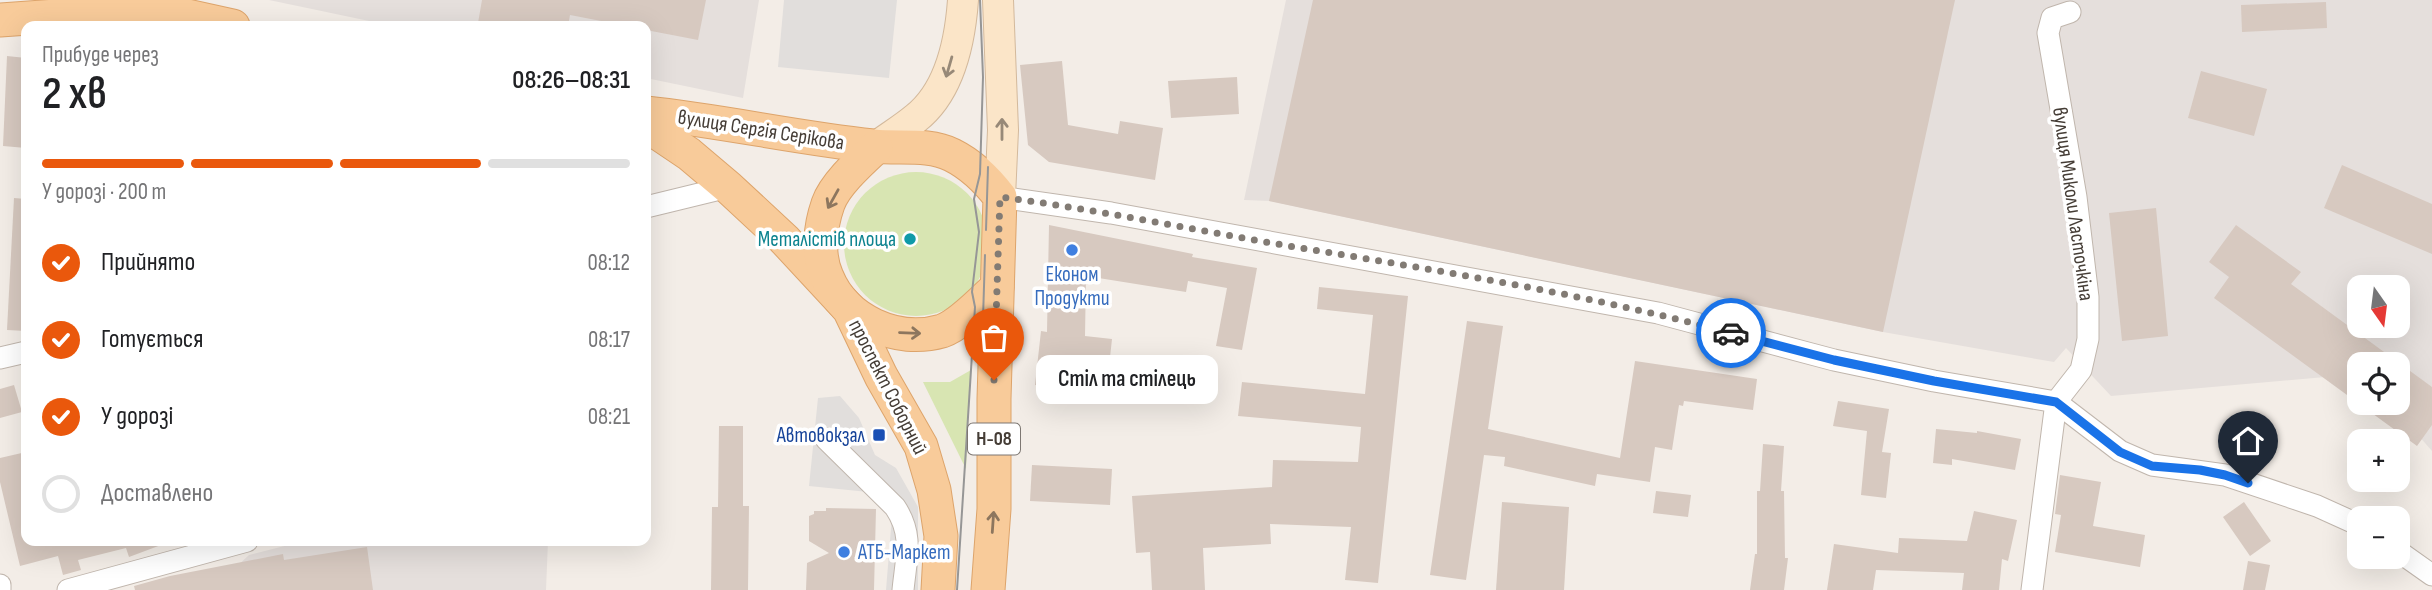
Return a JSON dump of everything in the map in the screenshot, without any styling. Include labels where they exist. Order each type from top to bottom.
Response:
[{"type":"main road","points":[[963,0],[961,26],[944,87],[918,117],[876,147],[852,170],[829,201],[820,239],[827,277],[849,309],[877,328],[911,336],[945,330],[997,287]]},
{"type":"main road","points":[[998,0],[1003,130],[1000,197]]},
{"type":"main road","points":[[0,20],[155,9],[210,21]]},
{"type":"main road","name":"вулиця Сергія Серікова","points":[[651,114],[876,147]]},
{"type":"main road","name":"вулиця Сергія Серікова","points":[[651,128],[688,153],[728,187],[784,239],[849,309]]},
{"type":"main road","points":[[876,147],[919,147],[951,154],[988,181],[1000,197]]},
{"type":"main road","name":"Н-08","points":[[988,590],[994,509],[1000,197]]},
{"type":"main road","name":"проспект Соборний","points":[[849,309],[881,376],[921,446],[934,489],[941,536],[938,590]]},
{"type":"street","name":"вулиця Миколи Ласточкіна","points":[[2056,402],[2081,370],[2088,340],[2088,297],[2076,197],[2048,33],[2052,18],[2070,12]]},
{"type":"street","points":[[651,205],[728,187]]},
{"type":"street","points":[[1000,197],[1111,213],[1412,266],[1658,313],[1834,360],[2056,402],[2120,452],[2152,466],[2225,475],[2317,506],[2347,520]]},
{"type":"street","points":[[0,358],[21,353]]},
{"type":"street","points":[[2032,590],[2056,402]]},
{"type":"street","points":[[826,439],[895,507],[903,519],[908,534],[903,590]]},
{"type":"street","points":[[68,590],[229,546]]},
{"type":"street","points":[[2410,559],[2432,575]]},
{"type":"shaded area","points":[[269,0],[759,0],[743,98],[651,79],[651,21],[369,21]]},
{"type":"shaded area","points":[[784,0],[897,0],[889,78],[778,67]]},
{"type":"shaded area","points":[[1286,0],[2432,0],[2432,451],[2400,415],[2410,415],[2410,352],[2347,352],[2347,375],[2111,396],[2066,348],[2054,362],[1883,332],[1270,201],[1244,200]]},
{"type":"shaded area","points":[[840,396],[859,418],[875,455],[896,468],[918,507],[918,590],[886,590],[892,516],[868,492],[809,486],[818,398]]},
{"type":"shaded area","points":[[284,546],[548,546],[546,590],[149,590],[234,569],[249,555]]},
{"type":"green space","points":[[916,172],[944,177],[967,193],[983,216],[988,244],[983,272],[967,295],[944,311],[916,316],[888,311],[865,295],[849,272],[844,244],[849,216],[865,193],[888,177]]},
{"type":"green space","points":[[971,370],[966,469],[923,382],[950,382]]},
{"type":"building","points":[[482,0],[706,0],[698,40],[651,31],[651,21],[601,21],[570,15],[569,21],[478,21]]},
{"type":"building","points":[[1313,0],[1955,0],[1883,332],[1269,201]]},
{"type":"building","points":[[2326,2],[2327,28],[2242,32],[2241,5]]},
{"type":"building","points":[[7,56],[21,57],[21,148],[3,146]]},
{"type":"building","points":[[1062,61],[1068,125],[1118,134],[1120,121],[1163,128],[1155,180],[1049,162],[1028,145],[1020,65]]},
{"type":"building","points":[[2201,71],[2267,89],[2254,136],[2188,118]]},
{"type":"building","points":[[1237,77],[1239,114],[1171,118],[1168,81]]},
{"type":"building","points":[[2342,165],[2432,204],[2432,254],[2324,208]]},
{"type":"building","points":[[14,198],[21,199],[21,331],[7,330]]},
{"type":"building","points":[[2156,208],[2168,336],[2122,341],[2109,213]]},
{"type":"building","points":[[1049,225],[1193,254],[1192,257],[1257,268],[1242,350],[1216,346],[1227,288],[1188,281],[1186,292],[1086,276],[1085,336],[1112,339],[1106,394],[1035,385],[1041,331],[1047,332]]},
{"type":"building","points":[[2236,225],[2301,272],[2291,284],[2347,325],[2347,338],[2365,338],[2384,352],[2347,352],[2347,395],[2214,298],[2229,277],[2209,262]]},
{"type":"building","points":[[1319,287],[1408,296],[1378,583],[1345,580],[1351,527],[1270,524],[1271,544],[1203,548],[1205,590],[1152,590],[1150,552],[1136,553],[1132,496],[1272,487],[1273,460],[1358,462],[1361,427],[1238,416],[1242,382],[1365,394],[1373,315],[1317,309]]},
{"type":"building","points":[[1467,321],[1503,326],[1488,429],[1620,458],[1635,361],[1757,379],[1753,410],[1684,401],[1683,406],[1679,405],[1672,450],[1655,447],[1650,482],[1597,474],[1595,486],[1504,466],[1505,457],[1484,455],[1466,580],[1430,575]]},
{"type":"building","points":[[2410,371],[2432,387],[2432,425],[2417,446],[2410,441],[2410,429],[2394,429],[2374,415],[2410,415]]},
{"type":"building","points":[[14,385],[21,412],[0,418],[0,389]]},
{"type":"building","points":[[1838,401],[1889,409],[1882,452],[1891,453],[1886,498],[1861,495],[1867,431],[1833,426]]},
{"type":"building","points":[[719,426],[743,426],[743,506],[749,506],[748,590],[711,590],[712,507],[718,507]]},
{"type":"building","points":[[1936,429],[1977,431],[2021,439],[2015,470],[1952,459],[1952,465],[1933,463]]},
{"type":"building","points":[[1763,444],[1784,446],[1781,491],[1784,491],[1785,558],[1788,558],[1784,590],[1750,590],[1757,554],[1757,491],[1760,491]]},
{"type":"building","points":[[21,453],[21,546],[158,546],[129,557],[126,548],[78,560],[81,570],[63,575],[58,556],[20,566],[0,482],[0,458]]},
{"type":"building","points":[[1032,465],[1112,469],[1110,505],[1030,501]]},
{"type":"building","points":[[2060,475],[2101,482],[2093,526],[2145,535],[2140,567],[2055,552],[2061,515],[2055,514]]},
{"type":"building","points":[[1656,491],[1691,495],[1688,517],[1653,513]]},
{"type":"building","points":[[1502,502],[1569,507],[1564,590],[1496,590]]},
{"type":"building","points":[[2244,502],[2271,541],[2250,556],[2223,517]]},
{"type":"building","name":"АТБ-Маркет","points":[[826,508],[876,509],[874,590],[806,590],[807,563],[829,553],[809,541],[809,516],[814,514],[814,511],[826,511]]},
{"type":"building","points":[[1974,511],[2017,520],[2008,561],[2002,559],[1999,590],[1962,590],[1964,573],[1876,570],[1873,590],[1827,590],[1834,544],[1898,553],[1899,538],[1967,541]]},
{"type":"building","points":[[367,547],[373,590],[135,590],[134,586],[170,576],[283,554],[284,560]]},
{"type":"building","points":[[2248,561],[2270,565],[2265,590],[2243,590]]},
{"type":"tram line","points":[[957,590],[975,307],[972,292],[979,232],[974,199],[980,174],[983,77],[980,0]]},
{"type":"tram line","points":[[986,230],[988,167]]},
{"type":"tram line","points":[[983,318],[985,255]]},
{"type":"way so far","points":[[994,380],[1000,197],[1111,213],[1412,266],[1658,313],[1731,333]]},
{"type":"place","name":"Металістів площа","points":[[910,239]]},
{"type":"place","name":"Економ Продукти","points":[[1072,250]]},
{"type":"place","name":"Стіл та стілець","points":[[994,380]]},
{"type":"place","name":"Автовокзал","points":[[879,435]]},
{"type":"place","name":"АТБ-Маркет","points":[[844,552]]},
{"type":"route","points":[[1731,333],[1834,360],[2056,402],[2120,452],[2152,466],[2200,470],[2248,483]]}]
